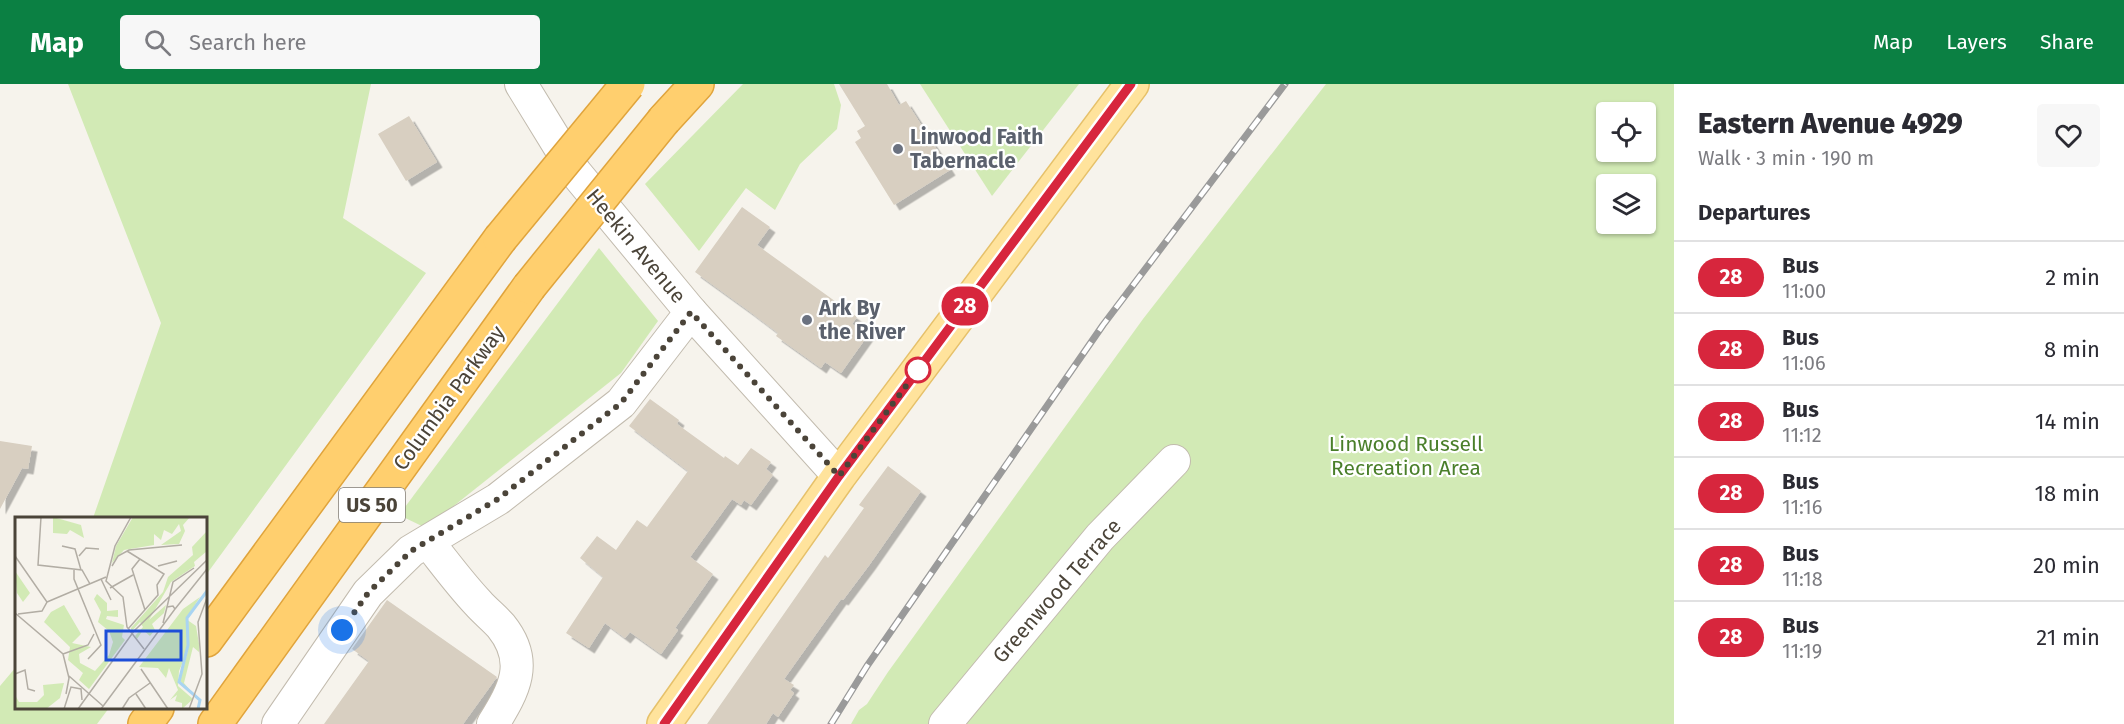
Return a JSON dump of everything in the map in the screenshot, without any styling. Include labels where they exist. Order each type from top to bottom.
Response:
[{"type":"highway","name":"US 50","points":[[207,639],[500,239],[628,84]]},
{"type":"highway","name":"Columbia Parkway","points":[[215,724],[529,287],[664,120],[697,84]]},
{"type":"highway","points":[[145,724],[156,709]]},
{"type":"main road","points":[[664,724],[839,476],[1132,84]]},
{"type":"street","name":"Heekin Avenue","points":[[521,84],[575,172],[691,312],[839,476]]},
{"type":"street","points":[[278,724],[368,593],[411,551],[498,499],[621,403],[691,312]]},
{"type":"street","name":"Greenwood Terrace","points":[[945,724],[1100,537],[1174,461]]},
{"type":"street","points":[[428,542],[478,603],[508,635],[517,655],[517,677],[510,696],[493,724]]},
{"type":"green space","points":[[68,84],[371,84],[343,218],[426,273],[207,574],[207,517],[93,517],[161,323]]},
{"type":"green space","points":[[743,84],[834,84],[841,105],[837,129],[800,164],[775,210],[746,188],[699,251],[645,184]]},
{"type":"green space","points":[[920,84],[1079,84],[992,196]]},
{"type":"green space","name":"Linwood Russell Recreation Area","points":[[1326,84],[1674,84],[1674,724],[851,724],[1143,319]]},
{"type":"green space","points":[[599,248],[658,321],[621,373],[426,528],[399,515]]},
{"type":"green space","points":[[15,668],[15,709],[108,709],[97,724],[0,724],[0,686]]},
{"type":"building","name":"Linwood Faith Tabernacle","points":[[839,84],[887,84],[899,105],[906,101],[950,170],[894,205],[855,142],[861,138],[857,131],[865,126]]},
{"type":"building","points":[[409,116],[437,162],[406,181],[378,134]]},
{"type":"building","points":[[742,207],[770,227],[757,245],[857,317],[852,324],[868,335],[841,373],[825,362],[821,368],[776,336],[778,333],[695,272]]},
{"type":"building","points":[[650,399],[679,420],[677,424],[724,458],[725,456],[738,465],[751,448],[771,462],[766,469],[773,475],[751,505],[744,500],[741,505],[732,499],[690,557],[713,574],[675,628],[678,630],[661,654],[630,632],[625,638],[605,623],[589,648],[566,633],[603,577],[580,558],[597,536],[616,550],[637,520],[647,527],[688,471],[629,426]]},
{"type":"building","points":[[0,441],[32,446],[28,469],[22,468],[0,509]]},
{"type":"building","points":[[888,466],[921,491],[784,679],[794,685],[790,690],[794,693],[778,717],[773,713],[766,724],[707,724],[825,555],[828,558],[864,508],[859,505]]},
{"type":"building","points":[[387,600],[497,677],[463,724],[324,724],[369,661],[352,649]]},
{"type":"railway","points":[[831,724],[867,666],[1103,325],[1285,84]]},
{"type":"bus line","name":"28","points":[[664,724],[839,476],[1131,84]]},
{"type":"place","name":"Linwood Faith Tabernacle","points":[[898,149]]},
{"type":"place","name":"Ark By the River","points":[[807,320]]},
{"type":"route","points":[[342,630],[368,593],[411,551],[498,499],[621,403],[691,312],[839,476],[918,370]]}]
